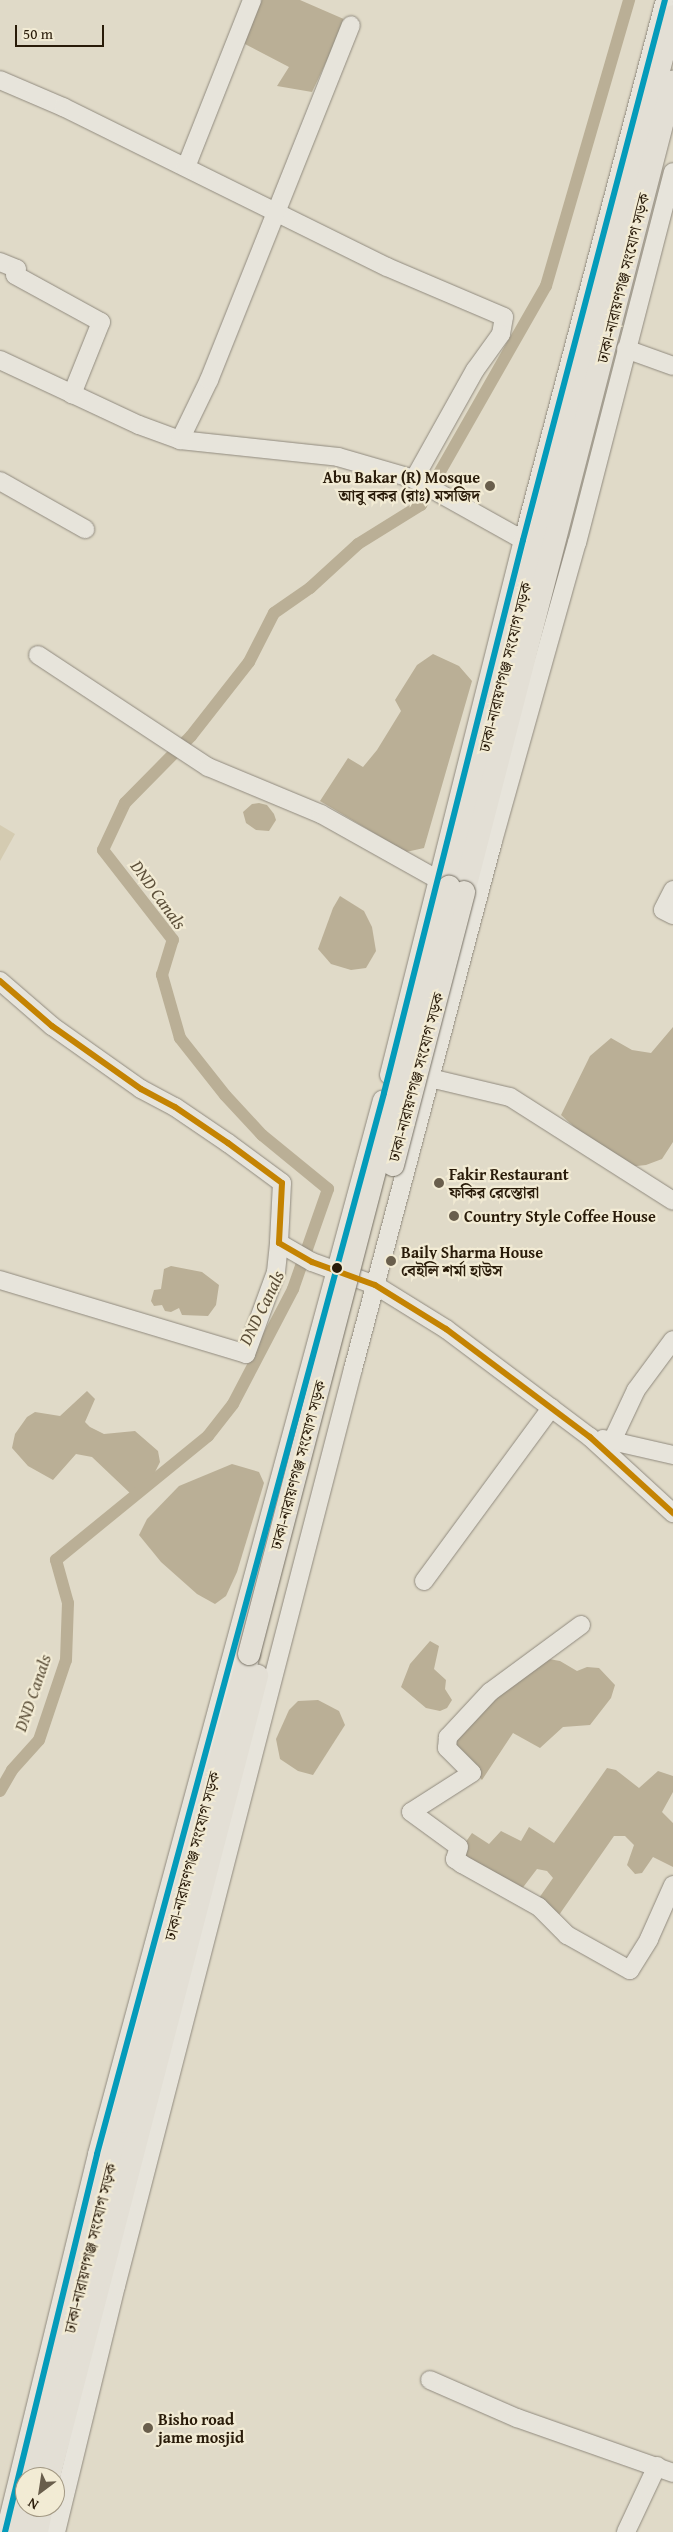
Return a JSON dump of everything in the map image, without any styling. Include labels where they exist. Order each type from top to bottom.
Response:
[{"type":"main road","name":"ঢাকা-নারায়ণগঞ্জ সংযোগ সড়ক","points":[[471,835],[673,16]]},
{"type":"main road","name":"ঢাকা-নারায়ণগঞ্জ সংযোগ সড়ক","points":[[33,2467],[59,2336],[156,2030],[242,1707],[450,886],[471,835],[660,201],[673,82]]},
{"type":"main road","name":"ঢাকা-নারায়ণগঞ্জ সংযোগ সড়ক","points":[[53,2467],[75,2413],[108,2284],[156,2030]]},
{"type":"main road","points":[[12,2531],[19,2517]]},
{"type":"main road","points":[[36,2532],[40,2517]]},
{"type":"street","points":[[186,167],[252,0]]},
{"type":"street","points":[[156,2030],[242,1707],[375,1285],[430,1078],[523,540],[665,0]]},
{"type":"street","points":[[180,440],[209,380],[351,25]]},
{"type":"street","points":[[0,80],[186,167],[387,267],[504,317],[501,334],[475,370],[414,479]]},
{"type":"street","points":[[471,835],[577,543],[626,349],[660,201],[673,172]]},
{"type":"street","points":[[0,262],[17,269],[15,275],[101,322],[72,394]]},
{"type":"street","points":[[626,349],[673,366]]},
{"type":"street","points":[[0,360],[139,425],[180,440],[338,457],[414,479],[450,497],[523,540]]},
{"type":"street","points":[[0,482],[85,529]]},
{"type":"street","points":[[38,655],[208,767],[321,814],[450,886],[384,1093],[335,1271],[242,1707]]},
{"type":"street","points":[[673,890],[663,910],[673,915]]},
{"type":"street","points":[[0,1280],[246,1354],[285,1246],[282,1183],[175,1107],[140,1089],[2,988]]},
{"type":"street","points":[[430,1078],[510,1097],[673,1201]]},
{"type":"street","points":[[285,1246],[312,1262],[375,1285],[446,1329],[590,1437],[673,1513]]},
{"type":"street","points":[[612,1441],[636,1390],[673,1340]]},
{"type":"street","points":[[424,1581],[551,1408]]},
{"type":"street","points":[[590,1437],[673,1455]]},
{"type":"street","points":[[581,1626],[490,1692],[452,1733],[446,1743],[447,1748],[472,1773],[411,1812],[459,1847],[455,1859],[539,1907],[567,1935],[630,1970],[649,1939],[673,1885]]},
{"type":"street","points":[[12,2531],[59,2336]]},
{"type":"street","points":[[430,2380],[517,2418],[665,2469],[626,2532]]},
{"type":"street","points":[[56,2532],[75,2413]]},
{"type":"shaded area","points":[[261,0],[300,0],[346,20],[312,92],[277,86],[289,67],[243,43]]},
{"type":"shaded area","points":[[433,654],[459,666],[472,681],[424,848],[406,852],[320,801],[348,758],[363,767],[377,750],[401,711],[395,700],[417,665]]},
{"type":"shaded area","points":[[252,804],[267,805],[274,814],[276,820],[269,831],[256,830],[246,823],[243,812]]},
{"type":"shaded area","points":[[0,825],[15,834],[0,861]]},
{"type":"shaded area","points":[[340,896],[364,911],[372,927],[376,951],[366,968],[351,970],[331,964],[318,949],[333,908]]},
{"type":"shaded area","points":[[673,1027],[673,1142],[662,1159],[646,1165],[627,1167],[600,1150],[561,1115],[590,1056],[611,1038],[632,1050],[651,1053]]},
{"type":"shaded area","points":[[171,1266],[202,1272],[219,1285],[216,1305],[208,1316],[182,1315],[179,1308],[171,1312],[165,1311],[162,1305],[154,1306],[151,1301],[154,1290],[161,1289],[164,1269]]},
{"type":"shaded area","points":[[87,1391],[95,1399],[85,1422],[90,1427],[104,1434],[135,1431],[158,1451],[160,1462],[154,1474],[132,1495],[92,1457],[76,1454],[53,1480],[28,1466],[12,1448],[15,1434],[27,1417],[35,1412],[60,1416]]},
{"type":"shaded area","points":[[232,1464],[259,1472],[264,1483],[237,1572],[226,1596],[215,1604],[197,1594],[161,1562],[139,1535],[147,1519],[179,1486]]},
{"type":"shaded area","points":[[430,1641],[439,1646],[434,1669],[446,1680],[445,1689],[452,1700],[447,1708],[440,1711],[426,1708],[401,1687],[410,1664]]},
{"type":"shaded area","points":[[549,1659],[560,1661],[577,1671],[587,1667],[599,1668],[615,1685],[611,1698],[590,1725],[563,1727],[540,1748],[513,1733],[482,1780],[449,1743],[493,1694]]},
{"type":"shaded area","points":[[318,1700],[339,1711],[345,1725],[313,1775],[298,1771],[280,1759],[276,1739],[289,1710],[298,1701]]},
{"type":"shaded area","points":[[607,1768],[616,1770],[639,1788],[658,1771],[673,1776],[673,1792],[662,1812],[673,1823],[673,1867],[653,1857],[642,1873],[635,1874],[627,1865],[634,1845],[625,1836],[614,1836],[559,1915],[551,1911],[539,1898],[553,1878],[547,1871],[537,1869],[521,1890],[465,1856],[465,1843],[472,1833],[489,1844],[501,1831],[521,1841],[529,1827],[554,1843]]},
{"type":"waterway","name":"DND Canals","points":[[0,1791],[12,1770],[39,1740],[66,1660],[68,1603],[56,1560],[208,1436],[233,1404],[293,1289],[328,1189],[262,1135],[225,1095],[180,1038],[162,975],[173,940],[103,850],[125,803],[191,736],[249,662],[274,613],[310,588],[358,544],[421,505],[546,286],[629,0]]},
{"type":"transit line","points":[[5,2532],[97,2154],[384,1093],[523,540],[665,0]]},
{"type":"transit line","points":[[0,981],[52,1026],[141,1089],[175,1107],[228,1143],[282,1183],[279,1243],[312,1262],[375,1285],[446,1329],[590,1437],[673,1513]]},
{"type":"place","name":"Abu Bakar (R) Mosque আবু বকর (রাঃ) মসজিদ","points":[[490,486]]},
{"type":"place","name":"Fakir Restaurant ফকির রেস্তোরা","points":[[439,1183]]},
{"type":"place","name":"Country Style Coffee House","points":[[454,1216]]},
{"type":"place","name":"Baily Sharma House বেইলি শর্মা হাউস","points":[[391,1261]]},
{"type":"place","name":"Bisho road jame mosjid","points":[[148,2428]]}]
